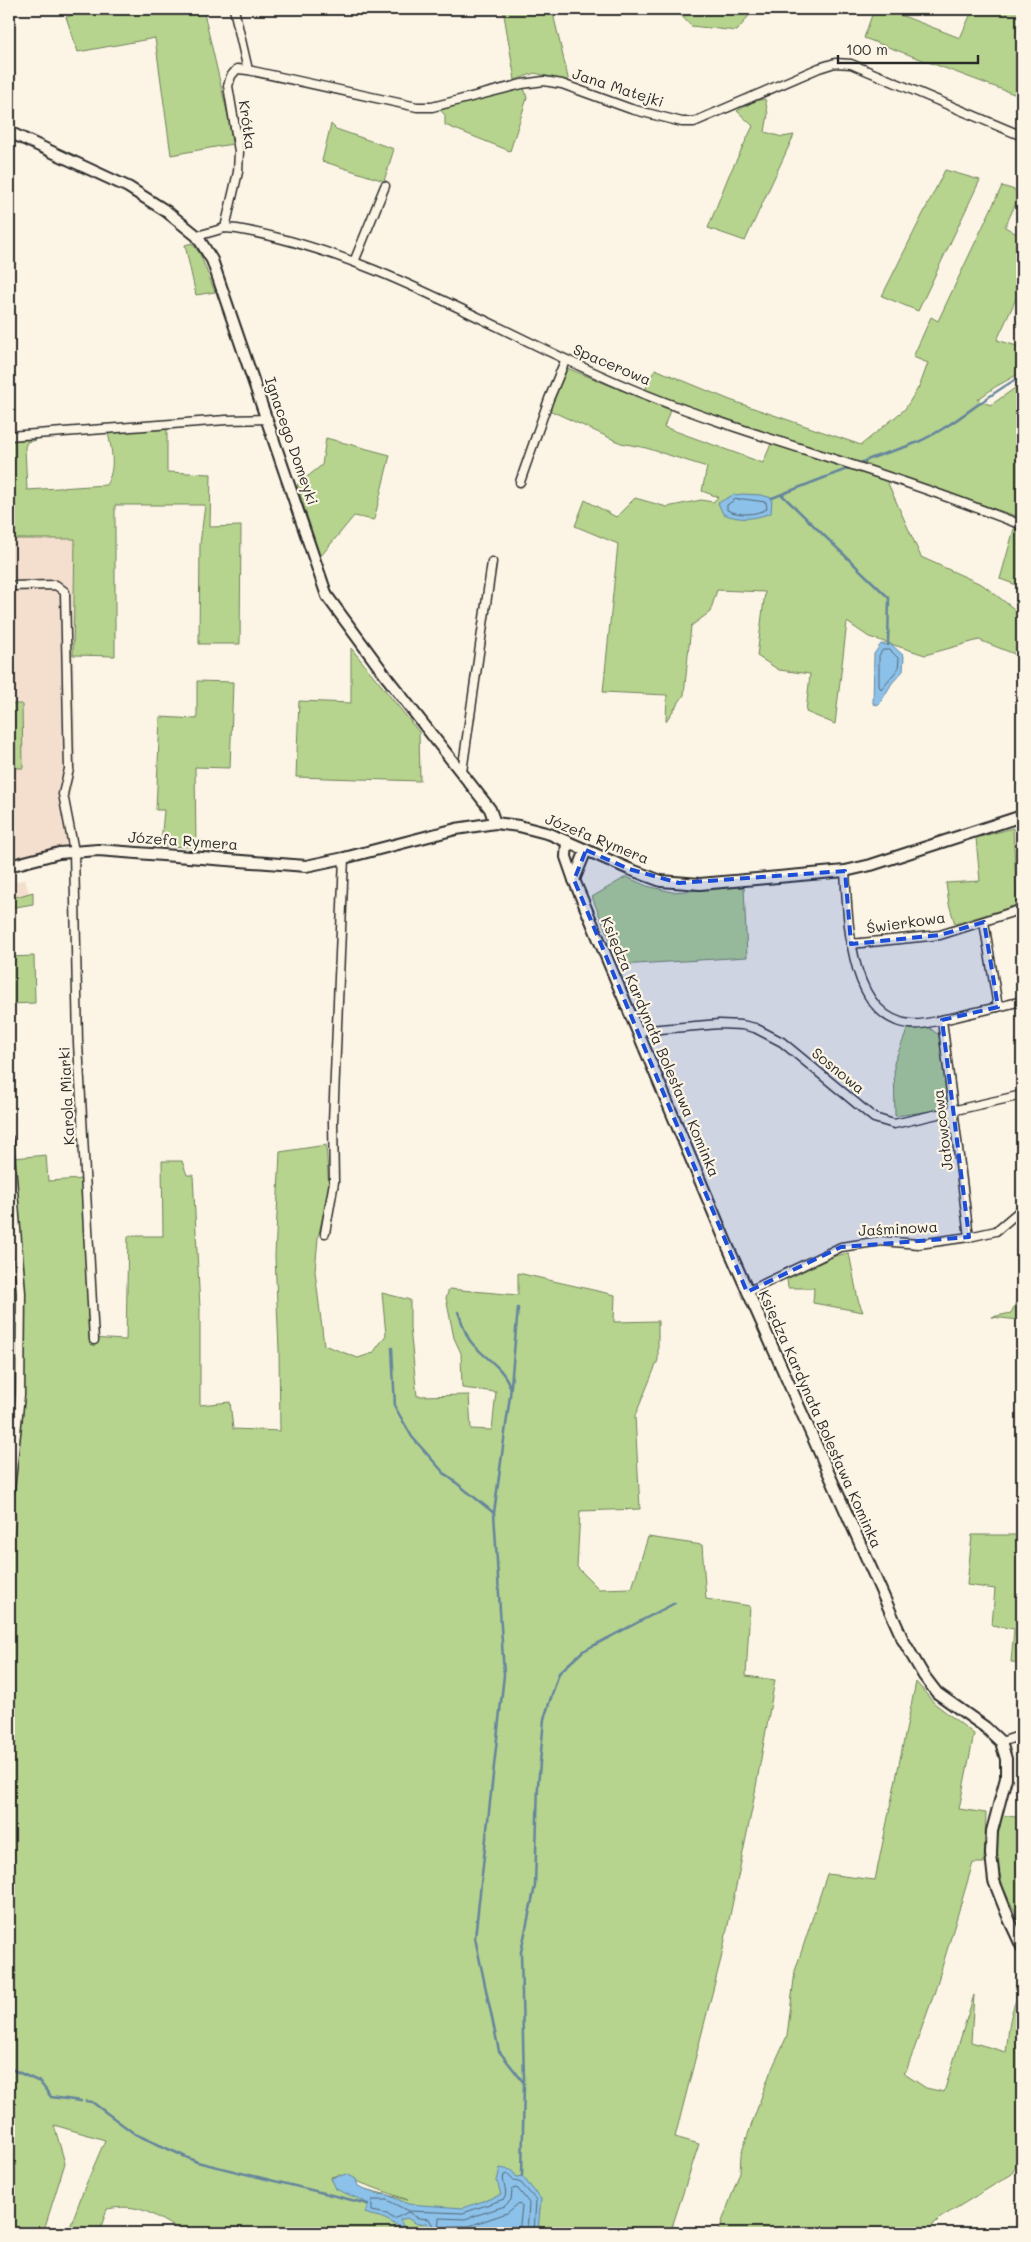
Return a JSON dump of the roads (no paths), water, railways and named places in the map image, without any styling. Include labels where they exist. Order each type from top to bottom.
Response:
[{"type":"street","points":[[234,9],[248,70]]},
{"type":"street","name":"Jana Matejki","points":[[248,70],[418,107],[432,107],[522,84],[544,81],[562,84],[631,109],[682,122],[694,122],[819,68],[835,63],[851,64],[1022,136]]},
{"type":"street","name":"Krótka","points":[[225,228],[238,172],[239,151],[228,86],[230,76],[238,69],[248,70]]},
{"type":"street","name":"Ignacego Domeyki","points":[[9,132],[128,187],[178,220],[197,236],[212,260],[327,596],[388,679],[490,809],[495,823]]},
{"type":"street","points":[[354,262],[385,186]]},
{"type":"street","name":"Spacerowa","points":[[197,236],[225,228],[257,232],[324,251],[428,293],[565,360],[698,415],[896,479],[1022,525]]},
{"type":"street","points":[[520,482],[549,399],[565,360]]},
{"type":"street","points":[[9,436],[209,421],[268,419]]},
{"type":"street","points":[[462,772],[492,562]]},
{"type":"street","name":"Karola Miarki","points":[[9,586],[56,585],[65,592],[70,769],[63,794],[74,851],[78,1043],[94,1340]]},
{"type":"street","name":"Józefa Rymera","points":[[9,866],[33,858],[74,851],[151,853],[306,866],[344,858],[456,828],[495,823],[538,830],[629,869],[661,881],[679,883],[777,878],[845,871],[1022,816]]},
{"type":"street","name":"Księdza Kardynała Bolesława Kominka","points":[[567,841],[566,857],[574,880],[747,1292],[913,1660],[937,1693],[985,1727],[1000,1742]]},
{"type":"street","points":[[574,880],[586,850]]},
{"type":"street","points":[[324,1234],[334,1182],[333,1122],[344,858]]},
{"type":"street","points":[[845,871],[851,944],[859,980],[875,1003],[889,1017],[910,1024],[942,1020],[1022,1002]]},
{"type":"street","name":"Świerkowa","points":[[851,944],[940,935],[1022,909]]},
{"type":"street","points":[[984,922],[998,1007]]},
{"type":"street","name":"Jałowcowa","points":[[942,1020],[955,1111],[969,1237]]},
{"type":"street","name":"Sosnowa","points":[[638,1031],[719,1024],[742,1025],[755,1028],[782,1042],[874,1118],[894,1124],[1022,1095]]},
{"type":"street","points":[[9,1139],[21,1293],[20,1395],[9,1500]]},
{"type":"street","name":"Jaśminowa","points":[[747,1292],[841,1247],[881,1241],[919,1244],[969,1237],[996,1230],[1022,1209]]},
{"type":"street","points":[[1022,1735],[1000,1742],[1006,1759],[1006,1778],[992,1831],[991,1854],[994,1881],[1022,1947]]},
{"type":"water","points":[[743,494],[772,498],[771,513],[747,518],[736,518],[723,514],[718,503],[733,495]]},
{"type":"water","points":[[881,644],[892,645],[904,656],[903,671],[892,683],[879,705],[873,704],[874,654]]},
{"type":"water","points":[[500,2168],[511,2170],[517,2177],[522,2176],[541,2199],[538,2231],[540,2233],[428,2233],[426,2232],[427,2223],[417,2224],[407,2218],[400,2220],[404,2228],[383,2218],[365,2213],[368,2204],[336,2189],[331,2178],[347,2174],[356,2179],[358,2186],[378,2194],[388,2195],[408,2204],[463,2208],[501,2195],[497,2181]]},
{"type":"waterway","points":[[857,465],[932,435],[1022,376]]},
{"type":"waterway","points":[[772,498],[852,467]]},
{"type":"waterway","points":[[782,495],[889,598],[888,645]]},
{"type":"waterway","points":[[518,1308],[510,1396],[494,1513],[504,1675],[475,1938],[499,2051],[524,2083],[522,2176]]},
{"type":"waterway","points":[[458,1312],[469,1339],[503,1373],[510,1387]]},
{"type":"waterway","points":[[392,1348],[395,1407],[412,1437],[444,1473],[494,1513]]},
{"type":"waterway","points":[[524,2081],[521,1952],[535,1886],[538,1785],[544,1719],[559,1673],[583,1651],[675,1603]]},
{"type":"waterway","points":[[9,2068],[40,2082],[51,2097],[81,2101]]},
{"type":"waterway","points":[[86,2101],[92,2102],[135,2134],[197,2162],[368,2204]]}]
